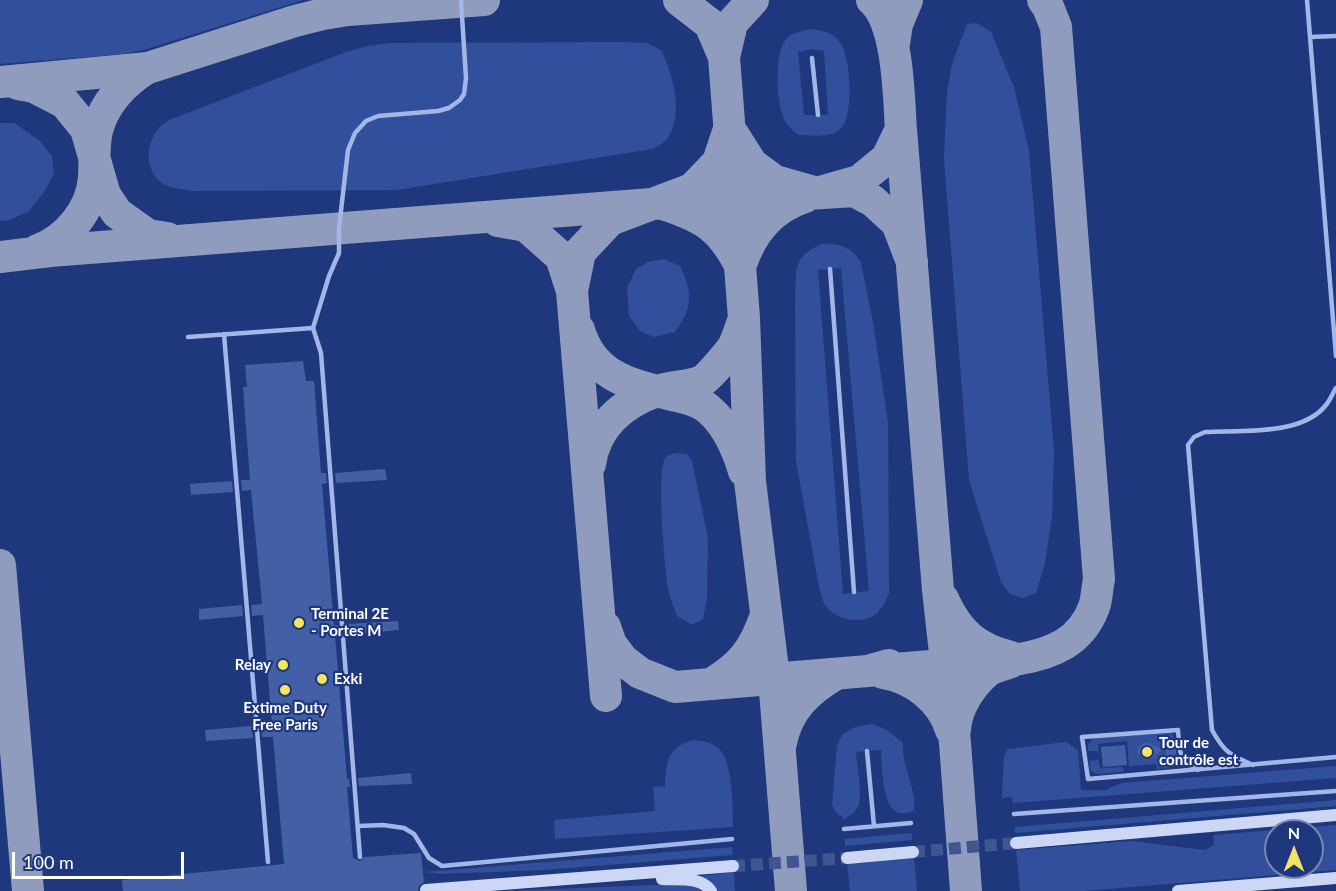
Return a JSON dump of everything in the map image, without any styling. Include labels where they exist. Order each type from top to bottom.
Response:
[{"type":"main road","points":[[1016,843],[1336,815]]},
{"type":"main road","points":[[847,858],[913,852]]},
{"type":"main road","points":[[426,890],[733,866]]},
{"type":"main road","points":[[602,877],[696,881],[708,886],[711,891]]},
{"type":"main road","points":[[1178,891],[1336,878]]},
{"type":"lane","points":[[360,857],[321,353],[313,328],[329,276],[339,253],[339,228],[348,150],[355,133],[366,121],[378,116],[438,111],[449,108],[460,100],[464,94],[466,78],[461,0]]},
{"type":"lane","points":[[1307,0],[1336,356]]},
{"type":"lane","points":[[1310,37],[1336,36]]},
{"type":"lane","points":[[812,58],[818,115]]},
{"type":"lane","points":[[830,269],[854,592]]},
{"type":"lane","points":[[188,337],[313,328]]},
{"type":"lane","points":[[224,334],[268,862]]},
{"type":"lane","points":[[1253,765],[1238,759],[1222,747],[1212,730],[1188,445],[1194,437],[1205,432],[1285,428],[1302,423],[1326,406],[1336,388]]},
{"type":"lane","points":[[1198,770],[1184,763],[1180,753],[1178,730],[1082,737],[1088,779],[1198,770],[1336,757]]},
{"type":"lane","points":[[867,752],[874,826]]},
{"type":"lane","points":[[1014,814],[1336,790]]},
{"type":"lane","points":[[844,829],[911,823]]},
{"type":"lane","points":[[358,826],[383,825],[404,828],[414,834],[429,858],[442,866],[732,839]]},
{"type":"shaded area","points":[[0,0],[303,0],[147,49],[124,54],[0,64]]},
{"type":"shaded area","points":[[977,23],[991,32],[1014,87],[1029,151],[1054,451],[1052,516],[1045,563],[1036,593],[1023,598],[1010,594],[1001,582],[969,480],[944,159],[947,92],[952,64],[967,24]]},
{"type":"shaded area","points":[[810,29],[829,33],[839,41],[848,70],[850,84],[846,120],[838,131],[827,135],[798,135],[786,123],[780,103],[778,65],[783,44],[795,33]],"holes":[[[812,49],[824,51],[828,115],[804,115],[798,52]]]},
{"type":"shaded area","points":[[390,43],[647,43],[661,50],[670,71],[675,97],[674,122],[671,133],[664,142],[652,149],[397,190],[192,191],[162,183],[156,178],[150,165],[150,144],[158,129],[169,120],[346,52],[368,46]]},
{"type":"shaded area","points":[[0,123],[14,123],[39,140],[52,156],[54,174],[44,192],[28,212],[9,220],[0,221]]},
{"type":"shaded area","points":[[821,244],[839,245],[854,253],[861,263],[873,322],[888,423],[889,593],[876,614],[856,620],[835,614],[824,603],[819,587],[796,461],[796,275],[801,258]],"holes":[[[841,268],[869,591],[843,594],[818,270]]]},
{"type":"shaded area","points":[[664,259],[680,266],[687,284],[689,300],[685,315],[675,332],[654,337],[640,331],[629,316],[627,288],[636,269],[648,262]]},
{"type":"shaded area","points":[[677,453],[687,454],[692,461],[708,538],[707,598],[703,619],[692,625],[677,616],[667,582],[661,503],[662,468],[666,457]]},
{"type":"shaded area","points":[[872,724],[887,730],[903,743],[914,811],[899,813],[887,800],[883,783],[881,750],[856,752],[860,788],[859,802],[855,811],[843,820],[843,816],[838,815],[832,805],[837,746],[842,735],[855,727]]},
{"type":"shaded area","points":[[1171,733],[1176,740],[1165,741],[1166,758],[1177,757],[1174,764],[1167,768],[1157,769],[1156,764],[1129,766],[1127,741],[1098,744],[1099,754],[1097,751],[1088,751],[1088,744],[1094,738]]},
{"type":"shaded area","points":[[693,740],[713,745],[724,755],[730,774],[733,827],[555,839],[554,820],[655,811],[653,787],[665,786],[666,770],[673,751]]},
{"type":"shaded area","points":[[1066,742],[1078,750],[1081,790],[1105,790],[1122,783],[1336,766],[1336,778],[1013,803],[1012,797],[1002,798],[1004,756],[1008,749]]},
{"type":"shaded area","points":[[1098,756],[1100,768],[1123,767],[1124,772],[1096,774],[1091,771],[1089,761],[1098,760]]},
{"type":"shaded area","points":[[1336,800],[1336,806],[1015,833],[1015,827]]},
{"type":"shaded area","points":[[1336,825],[1336,870],[1324,871],[1324,826]]},
{"type":"shaded area","points":[[1264,831],[1264,876],[1084,891],[1020,891],[1016,850],[1131,841],[1205,850],[1214,845],[1213,835]]},
{"type":"shaded area","points":[[912,833],[912,840],[845,846],[845,839]]},
{"type":"shaded area","points":[[732,847],[733,855],[544,870],[440,874],[424,872]]},
{"type":"shaded area","points":[[914,856],[917,891],[850,891],[847,862]]},
{"type":"shaded area","points":[[734,872],[735,891],[716,891],[701,876]]},
{"type":"shaded area","points":[[693,885],[705,891],[499,891]]},
{"type":"building","name":"Terminal 2E - Portes M","points":[[303,361],[306,381],[314,381],[321,473],[326,473],[327,483],[322,484],[334,625],[338,625],[338,636],[335,636],[347,779],[349,779],[350,787],[347,787],[353,858],[360,861],[364,857],[421,853],[424,882],[419,886],[418,891],[123,891],[122,880],[284,864],[273,737],[262,737],[261,726],[272,725],[263,615],[252,616],[251,605],[262,604],[251,490],[242,491],[241,480],[250,480],[243,387],[247,387],[245,365]]},
{"type":"building","points":[[385,469],[387,480],[336,483],[335,473]]},
{"type":"building","points":[[232,481],[233,492],[191,495],[190,484]]},
{"type":"building","points":[[242,605],[243,616],[199,620],[199,609]]},
{"type":"building","points":[[398,621],[399,630],[347,635],[346,624]]},
{"type":"building","points":[[252,726],[253,738],[206,741],[205,730]]},
{"type":"building","points":[[1174,740],[1177,757],[1166,758],[1165,741]]},
{"type":"building","name":"Tour de contrôle est","points":[[1146,743],[1163,749],[1152,758],[1144,759],[1137,752],[1141,745]]},
{"type":"building","points":[[1125,745],[1127,765],[1103,767],[1101,747]]},
{"type":"building","points":[[411,773],[412,784],[359,786],[358,778]]},
{"type":"taxiway","points":[[0,82],[148,68],[323,14],[348,10],[484,0]]},
{"type":"taxiway","points":[[679,0],[710,24],[724,57],[744,318],[750,481],[774,678],[791,891]]},
{"type":"taxiway","points":[[724,57],[732,23],[753,0]]},
{"type":"taxiway","points":[[872,0],[881,12],[893,48],[899,92],[902,150]]},
{"type":"taxiway","points":[[894,44],[897,24],[907,0]]},
{"type":"taxiway","points":[[868,671],[1020,659],[1044,653],[1074,637],[1082,629],[1095,604],[1099,579],[1056,27],[1043,0]]},
{"type":"taxiway","points":[[38,250],[68,231],[83,211],[92,189],[95,139],[101,118],[117,93],[147,68]]},
{"type":"taxiway","points":[[18,84],[34,87],[65,103],[86,129],[105,195],[117,213],[148,235],[167,238]]},
{"type":"taxiway","points":[[901,129],[938,590],[955,743],[966,891]]},
{"type":"taxiway","points":[[731,131],[752,164],[775,181],[817,193],[859,181],[887,158],[901,129]]},
{"type":"taxiway","points":[[572,291],[580,252],[610,220],[692,189],[718,162],[728,132]]},
{"type":"taxiway","points":[[0,257],[50,251],[652,204],[854,191],[873,201],[897,223],[912,262]]},
{"type":"taxiway","points":[[741,264],[751,242],[764,223],[782,208],[805,197]]},
{"type":"taxiway","points":[[666,205],[702,220],[719,233],[740,265]]},
{"type":"taxiway","points":[[498,221],[526,226],[561,257],[572,291],[606,696]]},
{"type":"taxiway","points":[[590,464],[598,439],[612,418],[632,402],[644,396],[662,389],[697,383],[705,379],[733,347],[743,321]]},
{"type":"taxiway","points":[[579,330],[585,346],[594,358],[615,376],[642,387],[692,400],[711,411],[729,435],[744,471]]},
{"type":"taxiway","points":[[0,565],[28,891]]},
{"type":"taxiway","points":[[943,599],[955,621],[969,637],[987,649],[1011,657]]},
{"type":"taxiway","points":[[711,684],[731,670],[746,655],[766,615]]},
{"type":"taxiway","points":[[605,627],[611,644],[623,660],[640,673],[675,687],[868,671],[889,665]]},
{"type":"taxiway","points":[[955,730],[961,705],[976,683],[988,671],[1011,662]]},
{"type":"taxiway","points":[[883,673],[905,680],[925,692],[941,709],[951,730]]},
{"type":"taxiway","points":[[781,743],[788,721],[800,702],[816,687],[836,674]]},
{"type":"tunnel","points":[[913,852],[1016,843]]},
{"type":"tunnel","points":[[733,866],[847,858]]},
{"type":"place","name":"Terminal 2E - Portes M","points":[[299,623]]},
{"type":"place","name":"Relay","points":[[283,665]]},
{"type":"place","name":"Exki","points":[[322,679]]},
{"type":"place","name":"Extime Duty Free Paris","points":[[285,690]]},
{"type":"place","name":"Tour de contrôle est","points":[[1147,752]]}]
